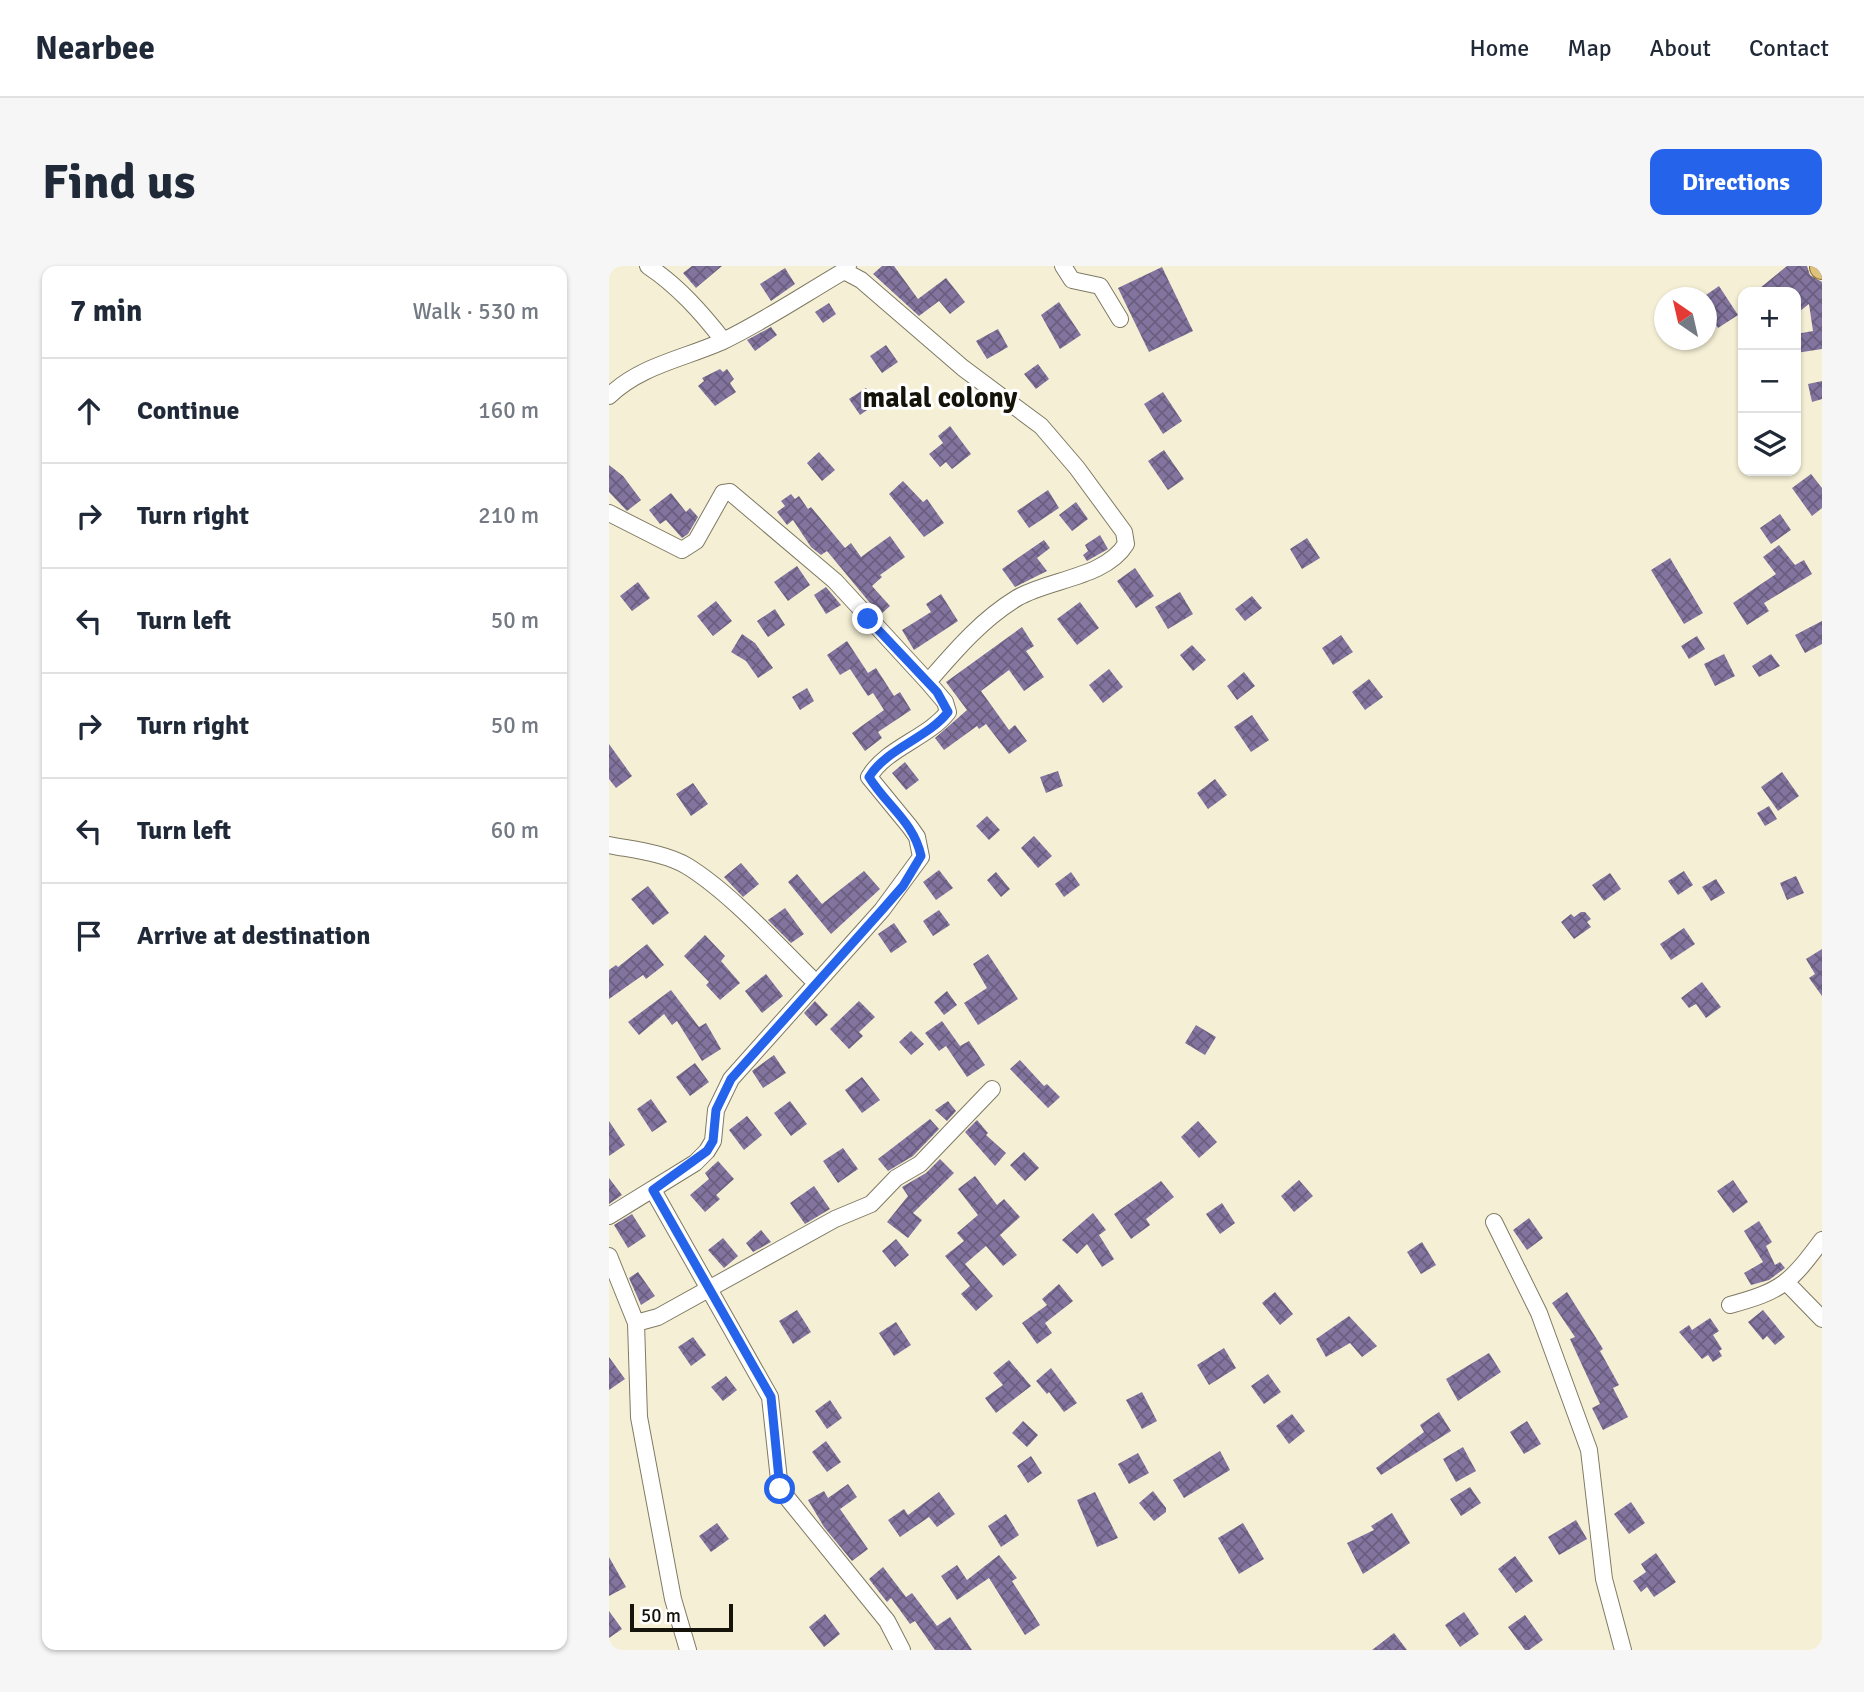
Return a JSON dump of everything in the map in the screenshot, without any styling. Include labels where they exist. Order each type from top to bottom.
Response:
[{"type":"street","points":[[648,266],[697,308],[723,340]]},
{"type":"street","points":[[1063,266],[1072,280],[1100,286],[1108,294],[1120,319]]},
{"type":"street","points":[[609,396],[643,370],[675,362],[723,340],[846,269],[963,368],[1041,426],[1077,468],[1124,532],[1126,544],[1121,552],[1099,567],[1018,597],[973,630],[927,682]]},
{"type":"street","points":[[609,513],[682,550],[696,541],[723,493],[730,492],[835,581],[927,682],[944,702],[948,712],[939,723],[902,747],[869,777],[917,837],[921,856],[903,886],[731,1079],[716,1110],[713,1141],[707,1151],[653,1190],[609,1216]]},
{"type":"street","points":[[609,845],[657,854],[686,866],[743,913],[816,982]]},
{"type":"street","points":[[636,1323],[658,1317],[835,1219],[871,1204],[896,1178],[919,1164],[992,1088]]},
{"type":"street","points":[[653,1190],[771,1397],[780,1489],[887,1621],[902,1650]]},
{"type":"street","points":[[1494,1222],[1539,1312],[1571,1394],[1589,1450],[1604,1579],[1623,1650]]},
{"type":"street","points":[[1730,1305],[1763,1296],[1787,1283],[1822,1240]]},
{"type":"street","points":[[609,1256],[636,1323],[639,1417],[673,1599],[688,1650]]},
{"type":"street","points":[[1787,1283],[1822,1319]]},
{"type":"building","points":[[692,266],[722,266],[696,288],[683,273]]},
{"type":"building","points":[[882,266],[894,266],[918,299],[946,278],[965,302],[950,314],[939,301],[919,316],[873,274]]},
{"type":"building","points":[[1787,266],[1807,266],[1810,275],[1822,282],[1822,349],[1801,352],[1801,333],[1813,331],[1809,304],[1801,310],[1801,287],[1761,287]]},
{"type":"building","points":[[1162,267],[1193,331],[1149,352],[1118,288]]},
{"type":"building","points":[[785,268],[795,284],[771,301],[760,284]]},
{"type":"building","points":[[1719,286],[1738,315],[1718,328],[1717,327]]},
{"type":"building","points":[[1059,302],[1081,335],[1060,349],[1041,315]]},
{"type":"building","points":[[829,303],[836,314],[823,323],[815,312]]},
{"type":"building","points":[[771,327],[777,335],[755,351],[747,340]]},
{"type":"building","points":[[998,329],[1008,347],[987,359],[976,341]]},
{"type":"building","points":[[886,345],[898,362],[882,373],[870,356]]},
{"type":"building","points":[[1038,364],[1049,379],[1036,389],[1024,374]]},
{"type":"building","points":[[720,369],[723,372],[727,369],[734,379],[730,383],[736,392],[715,406],[698,386],[704,381],[702,378]]},
{"type":"building","points":[[1822,381],[1822,399],[1812,402],[1808,384]]},
{"type":"building","points":[[866,388],[877,403],[860,415],[849,399]]},
{"type":"building","points":[[1163,392],[1182,421],[1163,434],[1144,404]]},
{"type":"building","points":[[950,426],[971,454],[952,469],[946,462],[940,467],[929,454],[943,443],[938,436]]},
{"type":"building","points":[[1164,450],[1184,479],[1168,490],[1148,461]]},
{"type":"building","points":[[819,452],[835,470],[822,481],[807,463]]},
{"type":"building","points":[[609,465],[623,476],[641,500],[627,511],[609,492]]},
{"type":"building","points":[[1811,474],[1822,488],[1822,508],[1812,516],[1792,488]]},
{"type":"building","points":[[903,481],[923,502],[927,499],[944,523],[924,537],[889,494]]},
{"type":"building","points":[[1048,490],[1059,508],[1029,528],[1017,511]]},
{"type":"building","points":[[671,493],[686,512],[690,508],[698,517],[688,534],[682,538],[666,520],[660,524],[649,510]]},
{"type":"building","points":[[791,494],[795,499],[799,496],[808,509],[811,507],[845,548],[851,543],[861,557],[890,536],[905,557],[880,575],[882,577],[872,586],[890,606],[880,615],[827,551],[821,555],[811,547],[793,520],[787,525],[777,512],[785,506],[781,501]]},
{"type":"building","points":[[1076,502],[1088,519],[1072,531],[1059,515]]},
{"type":"building","points":[[1780,514],[1791,530],[1771,544],[1760,528]]},
{"type":"building","points":[[1100,535],[1108,549],[1087,561],[1083,555],[1088,551],[1085,545]]},
{"type":"building","points":[[1307,538],[1320,558],[1302,569],[1290,549]]},
{"type":"building","points":[[1044,540],[1050,548],[1037,558],[1047,571],[1015,587],[1002,569]]},
{"type":"building","points":[[1779,545],[1795,565],[1804,560],[1812,574],[1764,603],[1769,611],[1747,625],[1733,603],[1776,574],[1763,557]]},
{"type":"building","points":[[1670,558],[1703,613],[1684,624],[1651,570]]},
{"type":"building","points":[[797,566],[810,585],[788,601],[774,582]]},
{"type":"building","points":[[1135,568],[1154,596],[1136,608],[1117,581]]},
{"type":"building","points":[[638,582],[650,598],[632,611],[620,596]]},
{"type":"building","points":[[826,587],[841,605],[826,614],[814,595]]},
{"type":"building","points":[[1180,592],[1193,614],[1168,629],[1155,607]]},
{"type":"building","points":[[941,594],[958,621],[914,650],[902,630],[931,612],[926,604]]},
{"type":"building","points":[[1252,596],[1262,608],[1245,621],[1235,609]]},
{"type":"building","points":[[716,601],[732,621],[713,636],[697,616]]},
{"type":"building","points":[[1080,602],[1099,628],[1077,645],[1057,619]]},
{"type":"building","points":[[775,609],[785,625],[768,637],[757,621]]},
{"type":"building","points":[[1822,621],[1822,644],[1805,653],[1795,635]]},
{"type":"building","points":[[1022,627],[1034,646],[1026,651],[1044,677],[1024,691],[1009,670],[981,691],[1009,730],[1015,725],[1027,741],[1009,754],[986,724],[979,729],[977,726],[944,750],[935,738],[967,710],[946,682]]},
{"type":"building","points":[[742,634],[755,643],[773,668],[758,678],[746,661],[731,652]]},
{"type":"building","points":[[1341,635],[1353,652],[1333,665],[1322,648]]},
{"type":"building","points":[[1697,636],[1705,649],[1689,659],[1681,646]]},
{"type":"building","points":[[847,641],[868,673],[876,668],[894,696],[900,692],[911,710],[878,732],[882,738],[865,751],[852,733],[884,710],[873,693],[868,696],[850,669],[840,675],[827,655]]},
{"type":"building","points":[[1192,645],[1206,660],[1193,671],[1180,655]]},
{"type":"building","points":[[1724,654],[1735,676],[1715,686],[1704,664]]},
{"type":"building","points":[[1771,654],[1780,666],[1759,677],[1752,666]]},
{"type":"building","points":[[1109,669],[1123,687],[1103,703],[1089,685]]},
{"type":"building","points":[[1244,672],[1255,686],[1237,700],[1227,686]]},
{"type":"building","points":[[1369,679],[1383,697],[1365,710],[1352,692]]},
{"type":"building","points":[[807,688],[814,701],[800,710],[792,697]]},
{"type":"building","points":[[1252,715],[1269,740],[1251,752],[1234,727]]},
{"type":"building","points":[[609,744],[632,776],[616,788],[609,779]]},
{"type":"building","points":[[905,762],[919,780],[906,790],[892,773]]},
{"type":"building","points":[[1058,771],[1063,786],[1046,793],[1040,777]]},
{"type":"building","points":[[1782,772],[1799,796],[1778,811],[1761,787]]},
{"type":"building","points":[[1215,779],[1227,795],[1208,809],[1197,793]]},
{"type":"building","points":[[693,783],[708,804],[691,816],[676,794]]},
{"type":"building","points":[[1769,806],[1777,819],[1765,826],[1757,813]]},
{"type":"building","points":[[987,816],[1000,830],[989,840],[976,826]]},
{"type":"building","points":[[1034,836],[1052,856],[1038,868],[1021,848]]},
{"type":"building","points":[[741,863],[759,884],[743,897],[724,877]]},
{"type":"building","points":[[939,870],[953,888],[936,900],[923,882]]},
{"type":"building","points":[[864,871],[880,889],[831,934],[788,882],[797,874],[822,904]]},
{"type":"building","points":[[1684,871],[1693,885],[1678,895],[1668,881]]},
{"type":"building","points":[[996,872],[1010,889],[1001,897],[987,880]]},
{"type":"building","points":[[1071,872],[1080,885],[1064,897],[1055,884]]},
{"type":"building","points":[[1610,873],[1621,889],[1604,901],[1592,885]]},
{"type":"building","points":[[1796,876],[1804,893],[1787,900],[1780,883]]},
{"type":"building","points":[[1716,879],[1725,893],[1711,901],[1702,887]]},
{"type":"building","points":[[648,886],[669,913],[653,925],[631,899]]},
{"type":"building","points":[[785,908],[804,934],[791,943],[768,920]]},
{"type":"building","points":[[939,910],[950,925],[933,936],[923,921]]},
{"type":"building","points":[[1585,912],[1591,919],[1587,922],[1591,927],[1574,939],[1561,922],[1571,914],[1574,917]]},
{"type":"building","points":[[894,923],[907,942],[891,953],[878,934]]},
{"type":"building","points":[[1684,928],[1695,944],[1671,960],[1660,944]]},
{"type":"building","points":[[705,935],[725,956],[721,961],[740,983],[720,1000],[706,985],[709,982],[684,956]]},
{"type":"building","points":[[647,944],[664,965],[646,979],[643,975],[609,999],[609,970],[616,965],[618,967]]},
{"type":"building","points":[[1822,949],[1822,996],[1809,978],[1815,974],[1806,959]]},
{"type":"building","points":[[988,954],[1018,999],[978,1025],[964,1003],[987,988],[973,964]]},
{"type":"building","points":[[766,974],[783,996],[762,1013],[745,991]]},
{"type":"building","points":[[1702,982],[1721,1007],[1706,1018],[1696,1004],[1689,1008],[1681,998]]},
{"type":"building","points":[[671,990],[699,1027],[706,1023],[721,1049],[702,1061],[677,1021],[672,1025],[664,1014],[639,1035],[628,1022]]},
{"type":"building","points":[[947,991],[957,1005],[944,1015],[934,1002]]},
{"type":"building","points":[[815,1001],[828,1015],[816,1026],[804,1013]]},
{"type":"building","points":[[859,1001],[875,1017],[859,1032],[863,1036],[849,1049],[830,1029]]},
{"type":"building","points":[[942,1021],[960,1046],[969,1041],[985,1065],[967,1077],[946,1046],[939,1051],[925,1033]]},
{"type":"building","points":[[1196,1025],[1216,1037],[1205,1055],[1185,1043]]},
{"type":"building","points":[[911,1031],[924,1044],[911,1055],[899,1042]]},
{"type":"building","points":[[774,1055],[786,1073],[763,1088],[752,1071]]},
{"type":"building","points":[[1020,1060],[1044,1086],[1047,1084],[1060,1097],[1048,1108],[1010,1069]]},
{"type":"building","points":[[695,1063],[709,1082],[690,1096],[676,1077]]},
{"type":"building","points":[[862,1077],[880,1100],[862,1113],[845,1090]]},
{"type":"building","points":[[651,1099],[667,1122],[652,1132],[637,1109]]},
{"type":"building","points":[[790,1101],[807,1124],[791,1136],[774,1113]]},
{"type":"building","points":[[948,1101],[956,1111],[947,1121],[935,1110]]},
{"type":"building","points":[[747,1116],[762,1135],[744,1150],[729,1130]]},
{"type":"building","points":[[930,1119],[939,1129],[913,1156],[888,1171],[878,1159]]},
{"type":"building","points":[[977,1120],[988,1133],[986,1135],[1006,1153],[995,1166],[965,1132]]},
{"type":"building","points":[[609,1121],[625,1145],[609,1156]]},
{"type":"building","points":[[1198,1121],[1217,1142],[1199,1158],[1181,1137]]},
{"type":"building","points":[[843,1148],[858,1169],[838,1183],[823,1161]]},
{"type":"building","points":[[1024,1152],[1039,1168],[1025,1181],[1010,1165]]},
{"type":"building","points":[[940,1159],[954,1173],[913,1213],[922,1220],[908,1238],[887,1222],[908,1196],[902,1187],[926,1173]]},
{"type":"building","points":[[718,1161],[734,1179],[716,1195],[720,1199],[705,1212],[690,1195],[709,1179],[705,1173]]},
{"type":"building","points":[[975,1176],[997,1205],[1004,1199],[1020,1217],[1000,1235],[1017,1255],[1003,1266],[986,1246],[965,1264],[993,1296],[976,1311],[961,1294],[970,1286],[945,1256],[964,1241],[957,1233],[978,1215],[958,1189]]},
{"type":"building","points":[[609,1178],[622,1195],[609,1204]]},
{"type":"building","points":[[1299,1180],[1313,1196],[1294,1212],[1281,1196]]},
{"type":"building","points":[[1733,1180],[1748,1202],[1733,1213],[1717,1191]]},
{"type":"building","points":[[1161,1181],[1174,1197],[1146,1219],[1150,1225],[1131,1239],[1114,1214]]},
{"type":"building","points":[[814,1186],[830,1209],[805,1224],[790,1203]]},
{"type":"building","points":[[1222,1203],[1235,1223],[1220,1234],[1206,1214]]},
{"type":"building","points":[[1093,1213],[1106,1230],[1099,1235],[1114,1259],[1102,1267],[1087,1244],[1077,1254],[1062,1240]]},
{"type":"building","points":[[632,1214],[646,1236],[628,1248],[614,1225]]},
{"type":"building","points":[[1529,1218],[1543,1238],[1527,1250],[1513,1230]]},
{"type":"building","points":[[1759,1221],[1772,1242],[1766,1246],[1775,1265],[1780,1262],[1785,1268],[1769,1280],[1751,1285],[1744,1273],[1763,1262],[1744,1231]]},
{"type":"building","points":[[761,1230],[771,1242],[753,1252],[746,1243]]},
{"type":"building","points":[[723,1238],[738,1256],[724,1268],[708,1250]]},
{"type":"building","points":[[896,1239],[909,1255],[895,1267],[882,1251]]},
{"type":"building","points":[[1422,1242],[1436,1265],[1421,1274],[1407,1252]]},
{"type":"building","points":[[638,1272],[655,1296],[641,1305],[629,1278]]},
{"type":"building","points":[[1059,1284],[1073,1301],[1045,1323],[1052,1333],[1037,1344],[1022,1323],[1047,1305],[1042,1299]]},
{"type":"building","points":[[1275,1292],[1293,1314],[1280,1325],[1262,1303]]},
{"type":"building","points":[[1567,1292],[1603,1349],[1600,1351],[1619,1385],[1613,1388],[1628,1417],[1603,1430],[1592,1408],[1600,1404],[1570,1339],[1575,1337],[1552,1303]]},
{"type":"building","points":[[797,1310],[811,1332],[793,1344],[779,1321]]},
{"type":"building","points":[[1763,1310],[1785,1337],[1775,1345],[1767,1336],[1763,1340],[1748,1322]]},
{"type":"building","points":[[1349,1316],[1377,1346],[1362,1357],[1350,1343],[1326,1357],[1316,1339]]},
{"type":"building","points":[[1710,1318],[1719,1331],[1713,1335],[1722,1349],[1719,1351],[1722,1356],[1713,1362],[1708,1355],[1702,1359],[1679,1332],[1689,1325],[1692,1330]]},
{"type":"building","points":[[896,1322],[911,1345],[894,1356],[879,1333]]},
{"type":"building","points":[[693,1337],[706,1355],[691,1366],[678,1347]]},
{"type":"building","points":[[1224,1348],[1236,1368],[1209,1385],[1197,1365]]},
{"type":"building","points":[[1489,1353],[1501,1372],[1458,1401],[1446,1379]]},
{"type":"building","points":[[609,1357],[625,1379],[609,1390]]},
{"type":"building","points":[[1009,1360],[1031,1386],[996,1413],[985,1398],[1003,1385],[993,1373]]},
{"type":"building","points":[[1051,1368],[1077,1403],[1064,1412],[1049,1392],[1047,1394],[1036,1381]]},
{"type":"building","points":[[1268,1374],[1281,1392],[1264,1404],[1251,1386]]},
{"type":"building","points":[[726,1376],[737,1390],[723,1401],[711,1387]]},
{"type":"building","points":[[1142,1392],[1157,1421],[1142,1429],[1126,1400]]},
{"type":"building","points":[[830,1400],[842,1418],[827,1429],[815,1411]]},
{"type":"building","points":[[1439,1412],[1451,1431],[1381,1475],[1376,1468],[1424,1432],[1420,1425]]},
{"type":"building","points":[[1292,1414],[1305,1431],[1289,1444],[1276,1426]]},
{"type":"building","points":[[1023,1421],[1038,1435],[1027,1447],[1012,1433]]},
{"type":"building","points":[[1527,1421],[1541,1444],[1524,1454],[1510,1432]]},
{"type":"building","points":[[826,1441],[841,1462],[827,1472],[812,1452]]},
{"type":"building","points":[[1463,1447],[1476,1471],[1456,1482],[1443,1459]]},
{"type":"building","points":[[1220,1451],[1230,1470],[1184,1498],[1173,1480]]},
{"type":"building","points":[[1138,1453],[1149,1473],[1129,1484],[1118,1464]]},
{"type":"building","points":[[1031,1456],[1042,1473],[1028,1483],[1017,1466]]},
{"type":"building","points":[[848,1484],[857,1497],[840,1509],[868,1549],[852,1561],[824,1527],[808,1500],[824,1491],[828,1498]]},
{"type":"building","points":[[1470,1487],[1481,1503],[1461,1516],[1450,1499]]},
{"type":"building","points":[[1153,1491],[1166,1508],[1166,1512],[1154,1521],[1139,1503]]},
{"type":"building","points":[[939,1492],[955,1514],[937,1527],[929,1517],[900,1537],[888,1520],[904,1509],[908,1515]]},
{"type":"building","points":[[1095,1492],[1118,1538],[1097,1547],[1077,1500]]},
{"type":"building","points":[[1631,1502],[1645,1523],[1629,1534],[1614,1514]]},
{"type":"building","points":[[1392,1513],[1410,1543],[1363,1574],[1347,1543],[1374,1530],[1371,1526]]},
{"type":"building","points":[[1006,1514],[1019,1535],[1001,1547],[988,1526]]},
{"type":"building","points":[[1576,1520],[1587,1539],[1559,1555],[1548,1537]]},
{"type":"building","points":[[717,1523],[729,1539],[711,1552],[699,1536]]},
{"type":"building","points":[[1243,1523],[1264,1559],[1239,1574],[1218,1538]]},
{"type":"building","points":[[1656,1553],[1676,1582],[1654,1597],[1647,1587],[1641,1592],[1633,1581],[1646,1572],[1641,1564]]},
{"type":"building","points":[[999,1555],[1017,1578],[1012,1581],[1040,1625],[1025,1635],[989,1578],[957,1600],[941,1576],[957,1565],[967,1580]]},
{"type":"building","points":[[1515,1556],[1533,1581],[1516,1593],[1498,1569]]},
{"type":"building","points":[[609,1557],[626,1587],[609,1596]]},
{"type":"building","points":[[883,1567],[906,1597],[912,1593],[937,1626],[950,1617],[972,1650],[935,1650],[915,1621],[910,1624],[891,1598],[887,1602],[869,1579]]},
{"type":"building","points":[[609,1611],[622,1629],[609,1638]]},
{"type":"building","points":[[1464,1612],[1479,1634],[1460,1647],[1445,1625]]},
{"type":"building","points":[[825,1614],[840,1634],[824,1647],[809,1627]]},
{"type":"building","points":[[1525,1615],[1543,1640],[1529,1650],[1525,1650],[1508,1627]]},
{"type":"building","points":[[1394,1633],[1407,1650],[1372,1650]]},
{"type":"district","name":"malal colony","points":[[940,397]]},
{"type":"route","points":[[780,1489],[771,1397],[653,1190],[695,1163],[707,1151],[713,1141],[716,1110],[731,1079],[903,886],[921,856],[917,837],[869,777],[902,747],[939,723],[948,712],[937,692],[868,619]]}]
